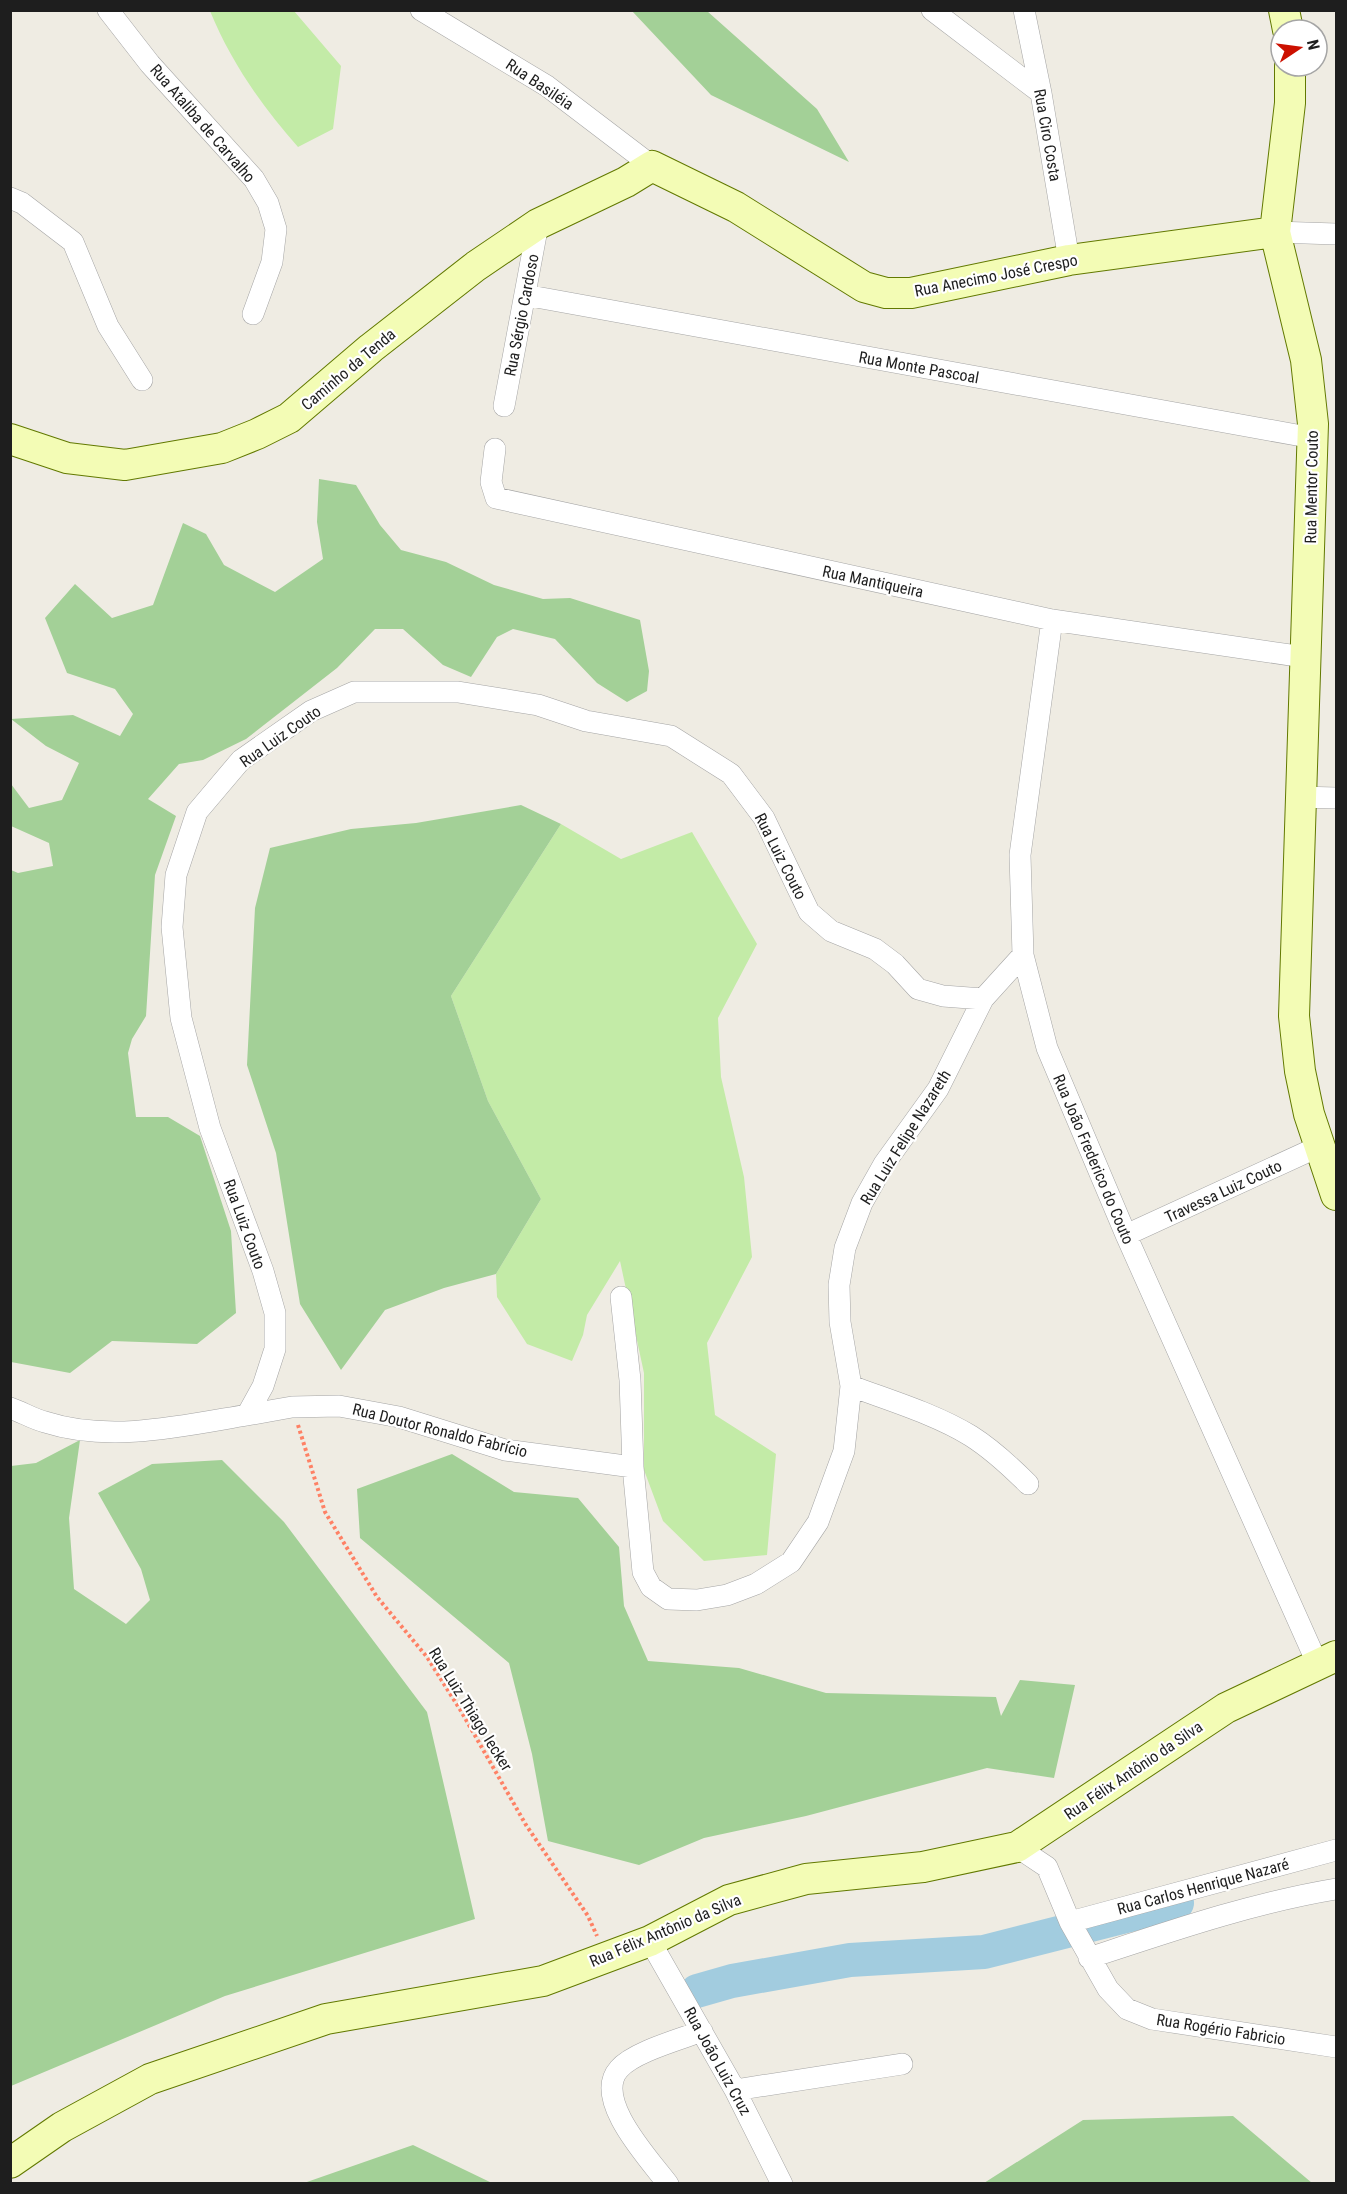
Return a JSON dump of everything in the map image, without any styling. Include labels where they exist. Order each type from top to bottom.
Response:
[{"type":"street","name":"Rua Ataliba de Carvalho","points":[[108,10],[150,64],[254,179],[268,202],[276,230],[272,262],[253,314]]},
{"type":"street","name":"Rua Basiléia","points":[[421,10],[547,86],[652,166]]},
{"type":"street","points":[[933,10],[1041,93]]},
{"type":"street","name":"Rua Ciro Costa","points":[[1024,10],[1041,93],[1069,260]]},
{"type":"street","name":"Rua Mentor Couto","points":[[1290,78],[1290,103],[1275,232],[1306,360],[1313,438],[1299,797],[1294,1016],[1300,1071],[1336,1195]]},
{"type":"street","name":"Caminho da Tenda","points":[[10,439],[68,458],[125,465],[222,448],[257,434],[289,418],[371,348],[468,273],[538,224],[626,182],[652,166]]},
{"type":"street","name":"Rua Anecimo José Crespo","points":[[652,166],[736,207],[864,287],[886,293],[911,293],[1069,260],[1275,232],[1336,234]]},
{"type":"street","points":[[10,198],[22,203],[73,242],[108,326],[142,380]]},
{"type":"street","name":"Rua Sérgio Cardoso","points":[[504,406],[538,224]]},
{"type":"street","name":"Rua Monte Pascoal","points":[[525,295],[1313,438]]},
{"type":"street","name":"Rua Mantiqueira","points":[[495,449],[491,482],[496,498],[1052,620],[1304,657]]},
{"type":"street","name":"Rua João Frederico do Couto","points":[[1052,620],[1020,855],[1023,956],[1047,1048],[1126,1235],[1327,1661]]},
{"type":"street","name":"Rua Luiz Couto","points":[[248,1416],[263,1386],[275,1349],[275,1313],[263,1271],[210,1128],[180,1018],[172,927],[176,875],[196,812],[242,760],[311,711],[354,692],[458,692],[538,705],[586,721],[671,736],[731,774],[764,818],[809,912],[831,931],[875,949],[895,964],[918,989],[943,996],[983,999]]},
{"type":"street","points":[[1299,797],[1336,798]]},
{"type":"street","name":"Rua Luiz Felipe Nazareth","points":[[621,1297],[630,1380],[633,1467],[642,1563],[651,1587],[668,1599],[697,1600],[727,1596],[756,1584],[791,1562],[818,1522],[844,1451],[851,1386],[840,1322],[839,1285],[845,1248],[862,1203],[884,1164],[938,1089],[983,999],[1023,956]]},
{"type":"street","name":"Travessa Luiz Couto","points":[[1126,1235],[1320,1146]]},
{"type":"street","points":[[851,1386],[940,1420],[971,1436],[1003,1459],[1029,1484]]},
{"type":"street","name":"Rua Doutor Ronaldo Fabrício","points":[[248,1416],[292,1407],[339,1406],[399,1417],[505,1450],[633,1467]]},
{"type":"street","points":[[10,1408],[45,1422],[83,1430],[149,1431],[248,1416]]},
{"type":"street","name":"Rua Félix Antônio da Silva","points":[[10,2163],[62,2127],[150,2079],[326,2019],[543,1981],[650,1941],[729,1900],[806,1879],[923,1867],[1017,1847],[1226,1708],[1327,1661]]},
{"type":"street","name":"Rua Rogério Fabricio","points":[[1017,1847],[1047,1867],[1070,1922],[1089,1958],[1108,1989],[1127,2009],[1152,2019],[1336,2047]]},
{"type":"street","name":"Rua Carlos Henrique Nazaré","points":[[1070,1922],[1336,1850]]},
{"type":"street","name":"Rua Carlos Henrique Nazaré","points":[[1089,1958],[1192,1924],[1291,1897],[1336,1889]]},
{"type":"street","name":"Rua João Luiz Cruz","points":[[650,1941],[735,2090],[782,2184]]},
{"type":"street","points":[[668,2184],[626,2128],[613,2102],[611,2085],[619,2069],[638,2057],[702,2031]]},
{"type":"street","points":[[735,2090],[902,2064]]},
{"type":"path","name":"Rua Luiz Thiago Iecker","points":[[292,1407],[325,1512],[377,1597],[427,1657],[461,1711],[526,1826],[588,1916],[606,1957]]},
{"type":"green space","points":[[210,11],[294,11],[341,66],[333,129],[298,147],[237,65]]},
{"type":"green space","points":[[632,11],[707,11],[817,109],[849,162],[711,95]]},
{"type":"green space","points":[[319,479],[356,485],[380,525],[401,550],[446,562],[494,585],[543,599],[570,598],[640,620],[649,671],[647,691],[627,702],[597,683],[555,639],[513,629],[497,637],[471,677],[443,665],[403,629],[375,629],[337,668],[246,739],[203,760],[179,764],[148,799],[176,816],[155,875],[146,1016],[132,1039],[128,1053],[136,1117],[168,1117],[200,1136],[231,1231],[236,1313],[197,1344],[112,1341],[70,1373],[11,1362],[11,870],[18,873],[53,866],[49,843],[11,826],[11,784],[29,808],[62,800],[79,763],[46,746],[11,719],[73,715],[120,736],[133,714],[115,689],[67,673],[45,618],[75,584],[112,618],[153,605],[183,523],[206,534],[224,565],[275,592],[323,559],[317,522]]},
{"type":"green space","points":[[521,805],[561,824],[451,996],[488,1101],[541,1199],[496,1274],[444,1288],[385,1310],[341,1370],[300,1304],[276,1153],[247,1065],[255,908],[270,848],[351,829],[416,823]]},
{"type":"green space","points":[[561,824],[621,859],[692,832],[757,944],[718,1018],[721,1077],[744,1177],[752,1257],[707,1343],[715,1415],[776,1454],[767,1555],[704,1561],[663,1521],[644,1470],[644,1373],[620,1261],[587,1315],[583,1335],[572,1361],[527,1344],[497,1297],[496,1274],[541,1199],[488,1101],[451,996]]},
{"type":"green space","points":[[80,1440],[69,1518],[74,1589],[126,1624],[150,1600],[141,1569],[98,1493],[152,1464],[222,1460],[284,1522],[427,1712],[475,1919],[225,1996],[11,2086],[11,1466],[36,1463]]},
{"type":"green space","points":[[452,1454],[514,1492],[578,1498],[619,1547],[624,1606],[648,1661],[739,1668],[826,1693],[996,1697],[1001,1716],[1020,1680],[1075,1685],[1054,1778],[987,1768],[806,1816],[704,1838],[639,1865],[548,1841],[532,1754],[509,1663],[360,1538],[357,1489]]},
{"type":"green space","points":[[1233,2116],[1312,2183],[984,2183],[1083,2120]]},
{"type":"green space","points":[[413,2145],[492,2183],[304,2183]]},
{"type":"waterway","points":[[697,1991],[732,1981],[850,1960],[984,1952],[1177,1903]]}]
